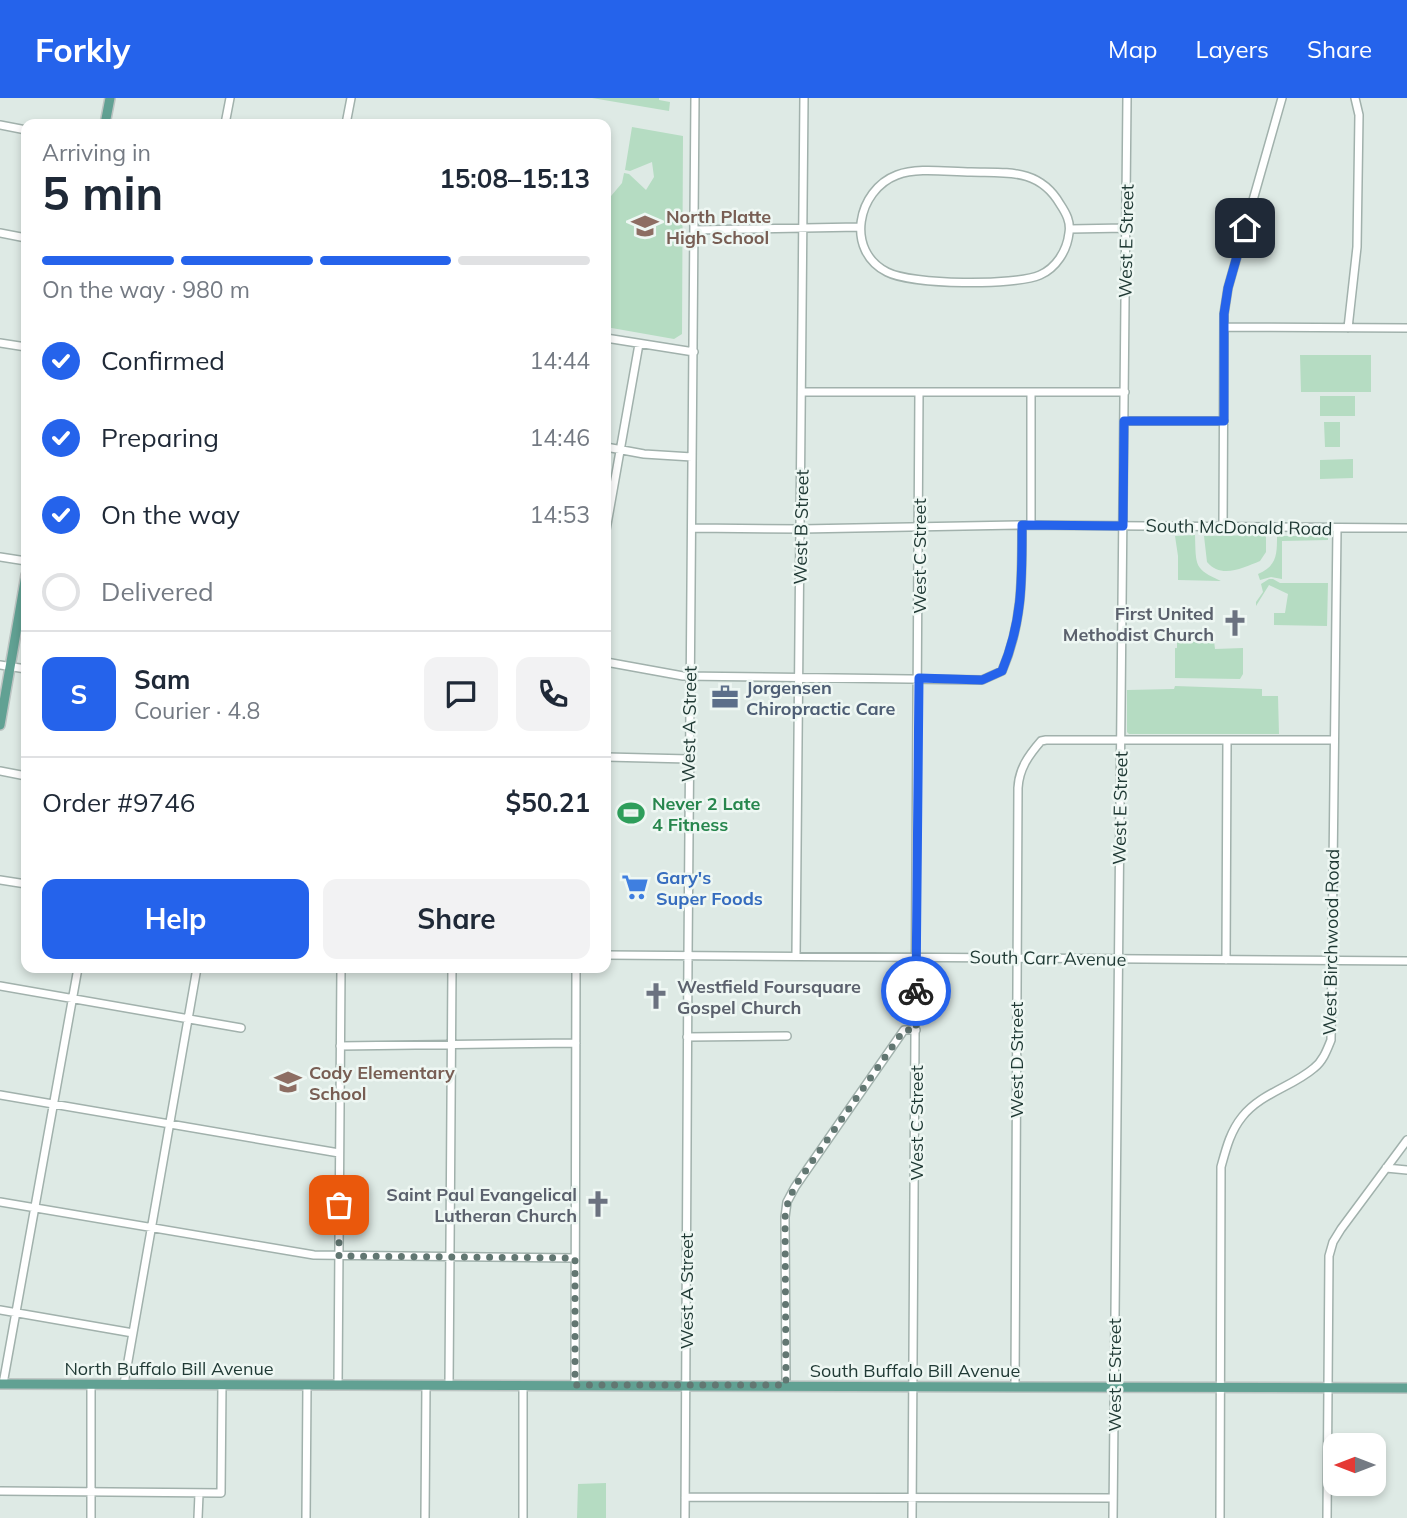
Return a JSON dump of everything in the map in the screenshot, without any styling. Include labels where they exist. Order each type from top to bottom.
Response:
[{"type":"main road","points":[[106,119],[110,98]]},
{"type":"main road","points":[[0,724],[5,666],[21,597]]},
{"type":"main road","name":"North Buffalo Bill Avenue","points":[[2,1384],[338,1385]]},
{"type":"main road","name":"South Buffalo Bill Avenue","points":[[338,1385],[1407,1388]]},
{"type":"street","points":[[226,119],[230,98]]},
{"type":"street","points":[[347,119],[351,98]]},
{"type":"street","name":"West A Street","points":[[685,1518],[695,98]]},
{"type":"street","name":"West B Street","points":[[796,956],[804,98]]},
{"type":"street","name":"West E Street","points":[[1113,1518],[1127,98]]},
{"type":"street","points":[[1223,527],[1225,327],[1228,288],[1282,98]]},
{"type":"street","points":[[1349,328],[1357,247],[1359,115],[1355,98]]},
{"type":"street","points":[[0,125],[21,129]]},
{"type":"street","points":[[971,172],[1022,174],[1037,179],[1050,188],[1059,201],[1068,217],[1070,229],[1068,244],[1062,256],[1042,274],[1013,281],[974,282],[915,280],[887,272],[872,261],[863,245],[860,227],[861,216],[870,195],[888,179],[900,174],[971,172]]},
{"type":"street","points":[[694,230],[860,227]]},
{"type":"street","points":[[1070,229],[1126,228]]},
{"type":"street","points":[[0,233],[21,237]]},
{"type":"street","points":[[1225,327],[1407,328]]},
{"type":"street","points":[[611,339],[694,352]]},
{"type":"street","points":[[0,343],[21,346]]},
{"type":"street","points":[[611,501],[639,344]]},
{"type":"street","points":[[802,392],[1125,392]]},
{"type":"street","name":"West C Street","points":[[912,1518],[919,392]]},
{"type":"street","points":[[611,663],[690,676],[982,680],[1002,671],[1011,650],[1021,601],[1027,525],[1031,392]]},
{"type":"street","points":[[1124,421],[1224,421]]},
{"type":"street","points":[[611,448],[643,454],[692,457]]},
{"type":"street","name":"South McDonald Road","points":[[692,528],[1027,525],[1407,528]]},
{"type":"street","name":"West Birchwood Road","points":[[1220,1518],[1221,1167],[1227,1143],[1243,1115],[1269,1094],[1316,1067],[1325,1056],[1331,1040],[1337,528]]},
{"type":"street","points":[[0,557],[21,560]]},
{"type":"street","points":[[1121,741],[1334,740]]},
{"type":"street","name":"West D Street","points":[[1015,1386],[1019,773],[1041,741],[1121,741]]},
{"type":"street","points":[[1226,960],[1227,741]]},
{"type":"street","points":[[611,757],[689,759]]},
{"type":"street","points":[[0,771],[21,775]]},
{"type":"street","points":[[0,880],[21,883]]},
{"type":"street","name":"South Carr Avenue","points":[[611,955],[1407,961]]},
{"type":"street","points":[[2,1384],[77,973]]},
{"type":"street","points":[[124,1384],[197,973]]},
{"type":"street","points":[[338,1385],[341,973]]},
{"type":"street","points":[[449,1385],[452,973]]},
{"type":"street","points":[[575,1385],[576,973]]},
{"type":"street","points":[[0,986],[242,1028]]},
{"type":"street","points":[[786,1385],[785,1217],[788,1202],[795,1186],[904,1030],[916,1030]]},
{"type":"street","points":[[687,1037],[787,1036]]},
{"type":"street","points":[[340,1046],[576,1043]]},
{"type":"street","points":[[0,1095],[339,1153]]},
{"type":"street","points":[[1327,1518],[1329,1256],[1341,1229],[1407,1140]]},
{"type":"street","points":[[1386,1168],[1407,1171]]},
{"type":"street","points":[[0,1202],[313,1255],[575,1258]]},
{"type":"street","points":[[0,1310],[133,1333]]},
{"type":"street","points":[[91,1384],[91,1518]]},
{"type":"street","points":[[0,1491],[221,1493],[222,1384]]},
{"type":"street","points":[[306,1518],[307,1385]]},
{"type":"street","points":[[425,1518],[426,1385]]},
{"type":"street","points":[[523,1385],[523,1518]]},
{"type":"street","points":[[198,1518],[199,1494]]},
{"type":"street","points":[[685,1497],[1113,1497]]},
{"type":"green space","points":[[592,98],[659,98],[670,102],[669,111]]},
{"type":"green space","points":[[632,127],[683,136],[682,334],[674,339],[611,328],[611,196],[622,183],[624,173],[629,174],[646,190],[654,177],[652,162],[630,171],[625,170]]},
{"type":"green space","points":[[1300,355],[1371,355],[1371,392],[1301,392]]},
{"type":"green space","points":[[1320,396],[1355,396],[1355,416],[1320,416]]},
{"type":"green space","points":[[1324,422],[1340,422],[1340,447],[1325,447]]},
{"type":"green space","points":[[1353,459],[1353,478],[1320,479],[1320,460]]},
{"type":"green space","points":[[1195,535],[1198,565],[1221,581],[1178,580],[1175,536]]},
{"type":"green space","points":[[1266,535],[1266,552],[1260,561],[1225,571],[1207,562],[1204,536]]},
{"type":"green space","points":[[1277,536],[1326,536],[1328,540],[1282,541],[1282,579],[1271,577],[1260,580],[1258,574],[1275,559]]},
{"type":"green space","points":[[1269,579],[1280,583],[1328,583],[1327,626],[1274,625],[1274,613],[1285,613],[1288,594],[1269,585],[1256,606],[1263,592],[1261,584]]},
{"type":"green space","points":[[1192,636],[1193,642],[1214,641],[1215,649],[1243,648],[1243,674],[1240,679],[1175,678],[1177,637]]},
{"type":"green space","points":[[1175,686],[1262,689],[1262,696],[1278,696],[1279,734],[1127,732],[1127,690],[1174,689]]},
{"type":"green space","points":[[606,1483],[606,1518],[577,1518],[578,1484]]},
{"type":"way so far","points":[[339,1205],[339,1256],[575,1258],[575,1385],[786,1385],[785,1217],[788,1202],[795,1186],[904,1030],[916,1030],[916,991]]},
{"type":"place","name":"North Platte High School","points":[[645,226]]},
{"type":"place","name":"First United Methodist Church","points":[[1235,623]]},
{"type":"place","name":"Jorgensen Chiropractic Care","points":[[725,697]]},
{"type":"place","name":"Never 2 Late 4 Fitness","points":[[631,813]]},
{"type":"place","name":"Gary's Super Foods","points":[[635,887]]},
{"type":"place","name":"Westfield Foursquare Gospel Church","points":[[656,996]]},
{"type":"place","name":"Cody Elementary School","points":[[288,1082]]},
{"type":"place","name":"Saint Paul Evangelical Lutheran Church","points":[[598,1204]]},
{"type":"route","points":[[916,991],[919,678],[982,680],[1002,671],[1011,650],[1021,601],[1022,525],[1123,526],[1124,421],[1224,421],[1224,314],[1228,288],[1245,228]]}]
